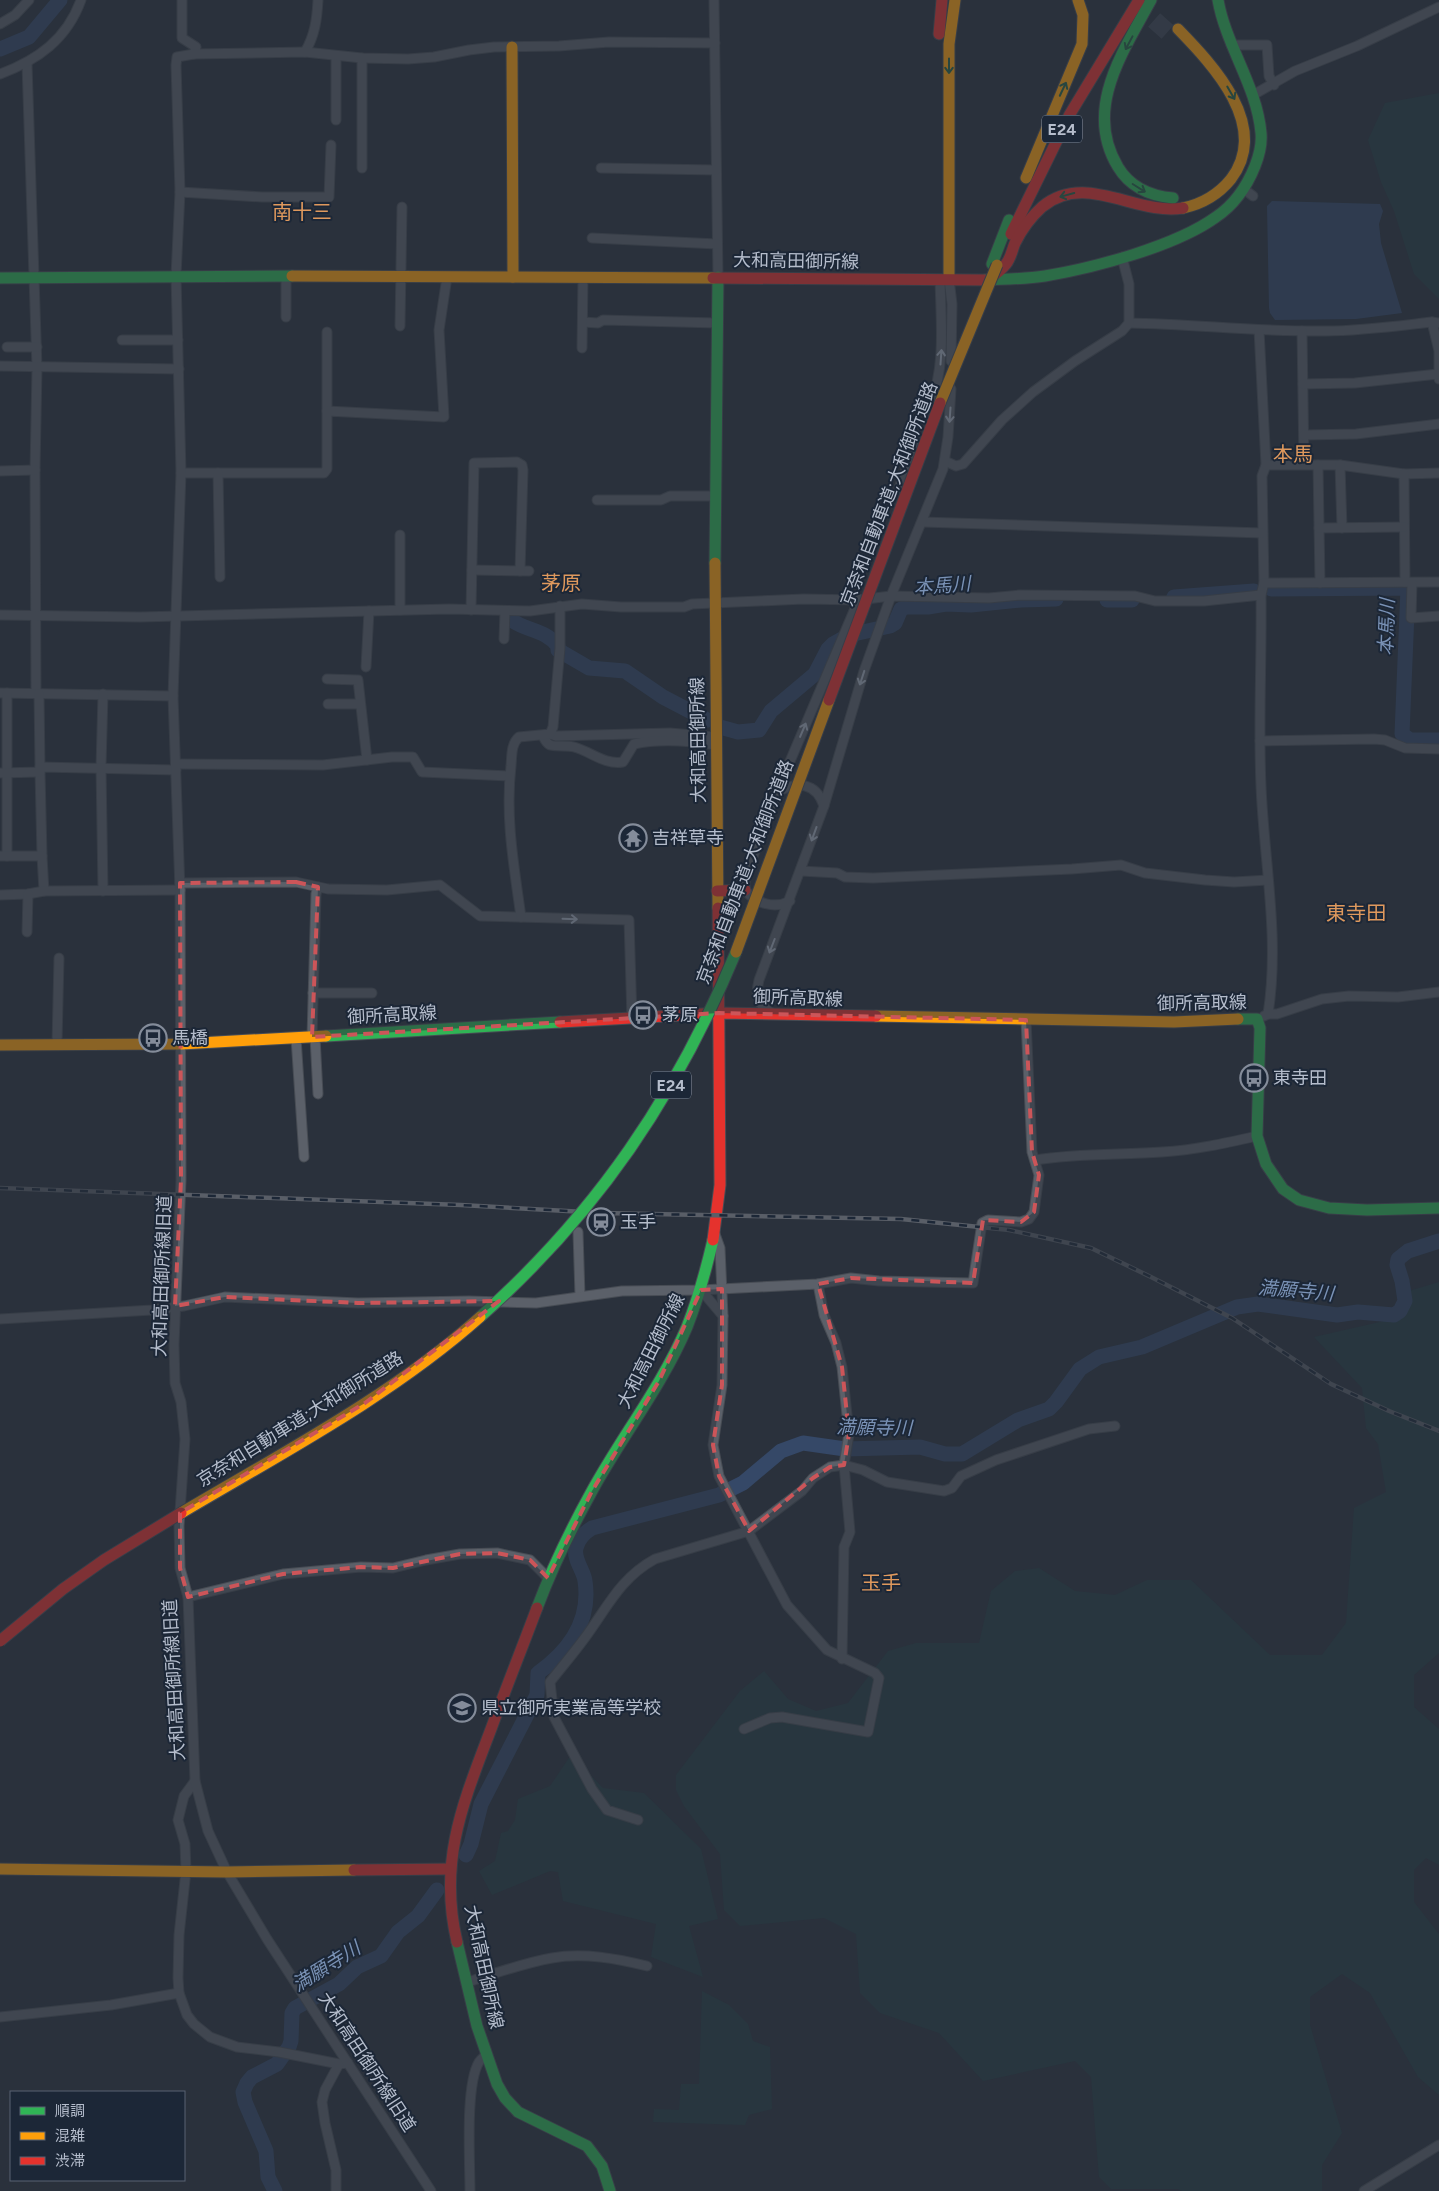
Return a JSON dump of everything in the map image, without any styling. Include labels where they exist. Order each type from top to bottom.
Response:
[{"type":"main road","points":[[944,280],[949,44],[955,0]]},
{"type":"main road","points":[[949,44],[953,24],[964,0]]},
{"type":"main road","points":[[974,319],[998,265],[1045,128],[1079,51],[1084,29],[1083,15],[1078,0]]},
{"type":"main road","name":"京奈和自動車道;大和御所道路","points":[[0,1641],[63,1589],[104,1560],[365,1403],[447,1345],[511,1289],[550,1250],[591,1204],[620,1165],[660,1103],[692,1046],[732,958],[974,319],[992,277],[1056,140],[1097,67],[1139,0]]},
{"type":"main road","points":[[998,265],[1036,214],[1045,204],[1059,197],[1075,193],[1097,193],[1151,206],[1184,208],[1206,201],[1216,195],[1232,178],[1238,168],[1244,145],[1243,122],[1240,111],[1221,78],[1175,32],[1215,86],[1228,110],[1234,132],[1232,155],[1222,175],[1198,193],[1176,198],[1164,198],[1144,191],[1126,177],[1111,156],[1103,130],[1104,104],[1111,79],[1151,0]]},
{"type":"main road","name":"大和高田御所線","points":[[610,2191],[602,2166],[587,2146],[518,2112],[505,2098],[493,2076],[477,2026],[452,1920],[450,1870],[461,1809],[548,1578],[592,1491],[659,1381],[686,1329],[701,1290],[715,1234],[720,1185],[714,604],[718,277],[944,280],[1031,278],[1080,269],[1122,257],[1204,226],[1249,193],[1261,136],[1259,116],[1253,95],[1221,19],[1218,0]]},
{"type":"main road","points":[[941,1],[939,44],[944,280]]},
{"type":"main road","points":[[512,47],[513,277]]},
{"type":"main road","points":[[0,278],[176,276],[718,277]]},
{"type":"main road","points":[[717,891],[745,890]]},
{"type":"main road","name":"御所高取線","points":[[0,1045],[181,1044],[719,1013],[1174,1022],[1245,1017],[1257,1019],[1260,1028],[1259,1150],[1268,1170],[1283,1190],[1298,1200],[1322,1208],[1439,1208]]},
{"type":"main road","points":[[0,1869],[227,1872],[450,1870]]},
{"type":"street","points":[[0,24],[14,15],[29,0]]},
{"type":"street","points":[[0,74],[27,64],[60,38],[69,25],[81,0]]},
{"type":"street","points":[[182,0],[182,38],[196,47],[194,54],[305,52],[362,58],[434,57],[469,50],[609,42],[715,43]]},
{"type":"street","points":[[305,52],[313,40],[318,19],[318,0]]},
{"type":"street","points":[[714,0],[718,277]]},
{"type":"street","points":[[1253,95],[1295,72],[1357,46],[1439,7]]},
{"type":"street","points":[[1231,45],[1267,45],[1270,76],[1274,85]]},
{"type":"street","name":"大和高田御所線旧道","points":[[194,54],[177,57],[176,64],[180,192],[176,276],[181,473],[175,616],[174,696],[180,886],[181,1044],[181,1180],[175,1306],[175,1382],[181,1402],[185,1439],[179,1526],[180,1568],[188,1598],[195,1781],[208,1831],[227,1872],[310,2005],[343,2064],[431,2191]]},
{"type":"street","points":[[336,56],[336,120]]},
{"type":"street","points":[[362,58],[362,168]]},
{"type":"street","points":[[27,64],[37,368],[35,615],[44,891]]},
{"type":"street","points":[[180,192],[262,197],[329,197],[331,145]]},
{"type":"street","points":[[600,168],[716,170]]},
{"type":"street","points":[[400,326],[402,207]]},
{"type":"street","points":[[592,238],[717,244]]},
{"type":"street","points":[[945,461],[956,466],[963,464],[1002,420],[1033,392],[1075,361],[1122,331],[1129,323],[1130,290],[1122,257]]},
{"type":"street","points":[[286,276],[286,317]]},
{"type":"street","points":[[327,412],[444,417],[439,330],[447,277]]},
{"type":"street","points":[[582,348],[583,277]]},
{"type":"street","points":[[774,1014],[762,1008],[756,992],[824,806],[841,754],[847,726],[891,596],[945,461],[951,403],[952,304],[944,280]]},
{"type":"street","points":[[790,901],[780,906],[769,905],[749,895],[745,890],[745,880],[777,792],[858,600],[932,402],[938,380],[941,357],[944,280]]},
{"type":"street","points":[[583,322],[598,323],[603,320],[717,323]]},
{"type":"street","points":[[1129,323],[1302,331],[1351,331],[1436,323],[1439,380]]},
{"type":"street","points":[[1259,330],[1266,465],[1262,476],[1263,589],[1260,741],[1272,985],[1268,1014]]},
{"type":"street","points":[[1302,331],[1304,464]]},
{"type":"street","points":[[181,473],[324,473],[327,469],[328,332]]},
{"type":"street","points":[[122,340],[178,340]]},
{"type":"street","points":[[7,347],[36,347]]},
{"type":"street","points":[[0,366],[179,370]]},
{"type":"street","points":[[1303,384],[1355,383],[1438,374]]},
{"type":"street","points":[[1304,434],[1356,434],[1439,424]]},
{"type":"street","points":[[471,610],[474,463],[517,462],[522,465],[524,470],[525,571],[472,570]]},
{"type":"street","points":[[1266,465],[1340,465],[1404,474],[1439,473]]},
{"type":"street","points":[[1318,465],[1320,583]]},
{"type":"street","points":[[1340,465],[1342,528]]},
{"type":"street","points":[[0,471],[35,470]]},
{"type":"street","points":[[218,473],[220,578]]},
{"type":"street","points":[[1404,474],[1404,527],[1411,618],[1439,616]]},
{"type":"street","points":[[597,500],[660,500],[670,496],[716,496]]},
{"type":"street","points":[[922,522],[1262,532]]},
{"type":"street","points":[[1319,528],[1404,527]]},
{"type":"street","points":[[400,535],[400,610]]},
{"type":"street","points":[[0,615],[175,616],[400,610],[530,611],[582,604],[621,607],[684,607],[692,604],[804,599],[858,600],[891,596],[989,598],[1020,595],[1135,596],[1155,600],[1204,600],[1263,589],[1320,583],[1439,582]]},
{"type":"street","points":[[560,606],[560,651],[553,727],[546,735],[546,742],[552,746],[578,748],[605,761],[616,763],[623,762],[634,744],[641,742],[715,741]]},
{"type":"street","points":[[366,667],[369,611]]},
{"type":"street","points":[[504,639],[505,611]]},
{"type":"street","points":[[327,678],[358,680],[367,760]]},
{"type":"street","points":[[42,856],[4,856],[4,693],[174,696]]},
{"type":"street","points":[[103,694],[101,767],[103,891]]},
{"type":"street","points":[[328,704],[360,704]]},
{"type":"street","points":[[521,917],[509,832],[509,776],[514,742],[518,737],[670,733],[715,741]]},
{"type":"street","points":[[1260,741],[1374,739],[1385,740],[1405,748],[1439,749]]},
{"type":"street","points":[[4,773],[101,767],[323,765],[413,757],[422,772],[509,776]]},
{"type":"street","points":[[777,792],[788,786],[802,785],[814,790],[821,797],[824,806]]},
{"type":"street","points":[[801,871],[838,873],[845,877],[873,878],[1122,865],[1145,873],[1205,880],[1234,882],[1268,880]]},
{"type":"street","points":[[0,895],[28,894],[44,891],[103,891],[296,882],[318,887],[387,890],[440,885],[480,916],[629,920],[632,1019]]},
{"type":"street","points":[[318,887],[316,894],[313,993],[318,1094]]},
{"type":"street","points":[[27,932],[28,894]]},
{"type":"street","points":[[57,1044],[60,958]]},
{"type":"street","points":[[1257,1019],[1268,1014],[1277,1014],[1322,999],[1349,996],[1398,996],[1439,992]]},
{"type":"street","points":[[313,993],[372,993]]},
{"type":"street","points":[[0,1319],[103,1314],[175,1306],[225,1297],[358,1303],[469,1301],[536,1303],[622,1291],[701,1290],[818,1284],[851,1278],[879,1281],[973,1283],[982,1223],[988,1220],[1021,1222],[1029,1219],[1034,1212],[1039,1175],[1032,1152],[1026,1020]]},
{"type":"street","points":[[296,1038],[304,1157]]},
{"type":"street","points":[[1035,1160],[1072,1154],[1163,1152],[1199,1148],[1258,1136]]},
{"type":"street","points":[[578,1232],[580,1296]]},
{"type":"street","points":[[715,1234],[720,1248],[723,1316],[722,1385],[713,1445],[714,1461],[724,1485],[788,1605],[827,1650],[842,1659],[875,1673],[879,1678],[868,1732],[782,1717],[770,1718],[744,1729]]},
{"type":"street","points":[[818,1284],[824,1315],[836,1343],[842,1366],[849,1434],[844,1465],[850,1532],[844,1547],[842,1659]]},
{"type":"street","points":[[701,1290],[723,1316]]},
{"type":"street","points":[[638,1820],[608,1810],[592,1789],[554,1717],[550,1682],[584,1640],[622,1584],[643,1565],[655,1559],[749,1531],[802,1491],[813,1478],[830,1467],[844,1465],[863,1470],[887,1482],[944,1491],[952,1488],[961,1476],[996,1460],[1089,1429],[1115,1426]]},
{"type":"street","points":[[188,1598],[283,1574],[361,1567],[394,1568],[460,1554],[497,1553],[530,1560],[548,1578]]},
{"type":"street","points":[[195,1781],[184,1796],[178,1812],[184,1844],[186,1871],[179,1935],[179,1993],[187,2015],[194,2024],[210,2037],[237,2047],[279,2052],[343,2064],[325,2090],[322,2102],[336,2170],[336,2191]]},
{"type":"street","points":[[468,1982],[553,1958],[571,1956],[604,1958],[647,1966]]},
{"type":"street","points":[[0,2017],[111,2005],[179,1993]]},
{"type":"street","points":[[470,2191],[469,2120],[474,2072],[479,2061],[487,2054]]},
{"type":"street","points":[[1364,2191],[1439,2146]]},
{"type":"highlighted area","points":[[296,882],[318,887],[312,1037],[719,1013],[1026,1020],[1032,1152],[1039,1175],[1034,1212],[1021,1222],[983,1220],[973,1283],[851,1278],[818,1284],[842,1367],[849,1434],[844,1465],[830,1467],[813,1478],[749,1531],[719,1476],[713,1445],[722,1385],[722,1289],[701,1290],[659,1381],[592,1491],[548,1578],[530,1560],[497,1553],[460,1554],[393,1568],[361,1567],[283,1574],[188,1597],[180,1568],[180,1513],[365,1403],[499,1301],[358,1303],[225,1297],[175,1306],[181,1180],[180,883]]},
{"type":"green space","points":[[1439,93],[1439,299],[1414,274],[1394,211],[1381,182],[1368,140],[1385,103]]},
{"type":"green space","points":[[1439,1282],[1439,1653],[1414,1675],[1414,1707],[1439,1729],[1439,1865],[1426,1858],[1414,1870],[1414,1902],[1439,1934],[1439,2095],[1418,2077],[1370,1993],[1342,1974],[1310,1997],[1310,2025],[1342,2133],[1322,2165],[1322,2191],[1111,2189],[1099,2177],[1091,2077],[1075,2061],[983,2081],[939,2033],[880,2013],[860,1993],[856,1934],[824,1918],[740,1926],[724,1910],[720,1854],[684,1806],[676,1790],[676,1775],[740,1691],[764,1671],[788,1699],[816,1711],[848,1703],[888,1651],[916,1643],[979,1643],[991,1591],[1015,1571],[1039,1568],[1075,1591],[1115,1595],[1147,1580],[1191,1580],[1270,1655],[1322,1655],[1346,1623],[1354,1508],[1386,1492],[1378,1444],[1366,1428],[1362,1388],[1314,1337],[1393,1319],[1406,1308],[1409,1291]]},
{"type":"green space","points":[[571,1755],[603,1788],[644,1793],[701,1849],[718,1919],[689,1926],[703,1977],[651,1957],[656,1924],[563,1901],[558,1872],[550,1871],[492,1895],[479,1871],[495,1861],[501,1833],[508,1831],[515,1820],[518,1799],[550,1786]]},
{"type":"green space","points":[[702,1991],[729,2005],[748,2024],[753,2041],[770,2047],[772,2109],[749,2115],[745,2125],[653,2122],[654,2109],[679,2110],[681,2084],[699,2084]]},
{"type":"water","points":[[1272,201],[1380,204],[1383,211],[1379,224],[1381,243],[1402,313],[1356,319],[1275,320],[1269,308],[1267,206]]},
{"type":"waterway","points":[[0,49],[29,37],[60,0]]},
{"type":"waterway","name":"本馬川","points":[[1271,589],[1408,588],[1402,734],[1410,740],[1439,740]]},
{"type":"waterway","name":"本馬川","points":[[1174,597],[1254,591]]},
{"type":"waterway","name":"本馬川","points":[[720,727],[738,732],[759,730],[771,711],[815,674],[828,649],[833,644],[849,635],[890,626],[895,623],[901,609],[946,604],[971,605],[1056,599]]},
{"type":"waterway","name":"本馬川","points":[[1107,600],[1132,600]]},
{"type":"waterway","name":"本馬川","points":[[510,619],[547,636],[558,646],[558,650],[589,668],[625,671],[663,697],[707,720]]},
{"type":"waterway","name":"満願寺川","points":[[466,1855],[471,1844],[481,1804],[537,1695],[538,1673],[568,1645],[581,1622],[585,1609],[585,1581],[575,1552],[580,1539],[592,1528],[719,1495],[743,1483],[781,1451],[803,1443],[845,1449],[920,1447],[945,1454],[962,1454],[1018,1420],[1049,1409],[1080,1369],[1099,1357],[1142,1347],[1237,1307],[1258,1304],[1337,1315],[1358,1312],[1394,1315],[1400,1311],[1405,1301],[1397,1265],[1398,1259],[1408,1251],[1439,1241]]},
{"type":"waterway","name":"満願寺川","points":[[275,2191],[268,2177],[266,2151],[245,2102],[243,2092],[247,2083],[252,2077],[277,2064],[289,2047],[292,2013],[295,2008],[339,1984],[357,1967],[381,1956],[398,1932],[418,1916],[437,1890]]},
{"type":"tunnel","points":[[1134,2],[1171,35]]},
{"type":"railway","points":[[0,1188],[461,1205],[603,1213],[901,1219],[1009,1230],[1091,1248],[1232,1318],[1331,1384],[1389,1411],[1439,1431]]},
{"type":"traffic: fast","points":[[1151,0],[1119,60],[1111,81],[1106,102],[1104,124],[1108,145],[1123,174],[1135,185],[1149,193],[1173,198]]},
{"type":"traffic: fast","points":[[985,280],[1045,276],[1134,254],[1199,228],[1223,212],[1234,201],[1244,188],[1255,166],[1260,150],[1261,133],[1254,99],[1228,34],[1218,0]]},
{"type":"traffic: fast","points":[[992,264],[1009,220]]},
{"type":"traffic: fast","points":[[0,278],[292,276]]},
{"type":"traffic: fast","points":[[715,563],[718,277]]},
{"type":"traffic: fast","points":[[480,1317],[561,1236],[597,1194],[629,1150],[687,1055],[713,1005],[736,952]]},
{"type":"traffic: fast","points":[[1238,1019],[1257,1019],[1260,1028],[1257,1136],[1266,1164],[1283,1189],[1299,1200],[1329,1208],[1367,1210],[1439,1208]]},
{"type":"traffic: fast","points":[[326,1036],[560,1022]]},
{"type":"traffic: fast","points":[[537,1608],[555,1563],[584,1505],[677,1349],[695,1306],[713,1240]]},
{"type":"traffic: fast","points":[[457,1942],[477,2026],[497,2084],[505,2098],[518,2112],[587,2146],[602,2166],[610,2191]]},
{"type":"traffic: slow","points":[[949,279],[949,44],[955,0]]},
{"type":"traffic: slow","points":[[1026,178],[1082,44],[1083,15],[1078,0]]},
{"type":"traffic: slow","points":[[1178,29],[1221,78],[1233,98],[1241,118],[1245,138],[1242,159],[1231,179],[1221,190],[1209,198],[1183,208]]},
{"type":"traffic: slow","points":[[512,47],[513,277]]},
{"type":"traffic: slow","points":[[940,403],[997,265]]},
{"type":"traffic: slow","points":[[292,276],[713,278]]},
{"type":"traffic: slow","points":[[715,563],[718,908]]},
{"type":"traffic: slow","points":[[736,952],[829,700]]},
{"type":"traffic: slow","points":[[876,1016],[1174,1022],[1238,1019]]},
{"type":"traffic: slow","points":[[0,1045],[181,1044],[326,1036]]},
{"type":"traffic: slow","points":[[181,1513],[373,1398],[446,1346],[480,1317]]},
{"type":"traffic: slow","points":[[0,1869],[227,1872],[354,1870]]},
{"type":"traffic: jam","points":[[939,34],[942,0]]},
{"type":"traffic: jam","points":[[1011,234],[1070,114],[1139,0]]},
{"type":"traffic: jam","points":[[992,277],[1008,262],[1015,243],[1030,219],[1042,207],[1058,197],[1076,193],[1093,194],[1165,209],[1183,208]]},
{"type":"traffic: jam","points":[[713,278],[985,280]]},
{"type":"traffic: jam","points":[[829,700],[940,403]]},
{"type":"traffic: jam","points":[[717,891],[745,890]]},
{"type":"traffic: jam","points":[[713,1240],[720,1185],[718,908]]},
{"type":"traffic: jam","points":[[560,1022],[719,1013],[876,1016]]},
{"type":"traffic: jam","points":[[0,1641],[63,1589],[104,1560],[181,1513]]},
{"type":"traffic: jam","points":[[457,1942],[450,1885],[456,1833],[471,1782],[537,1608]]},
{"type":"traffic: jam","points":[[354,1870],[450,1869]]},
{"type":"place","name":"吉祥草寺","points":[[633,838]]},
{"type":"place","name":"茅原","points":[[643,1015]]},
{"type":"place","name":"馬橋","points":[[153,1038]]},
{"type":"place","name":"東寺田","points":[[1254,1078]]},
{"type":"place","name":"玉手","points":[[601,1222]]},
{"type":"place","name":"県立御所実業高等学校","points":[[462,1708]]},
{"type":"district","name":"南十三","points":[[302,212]]},
{"type":"district","name":"本馬","points":[[1293,454]]},
{"type":"district","name":"茅原","points":[[561,583]]},
{"type":"district","name":"東寺田","points":[[1356,913]]},
{"type":"district","name":"玉手","points":[[881,1583]]}]
